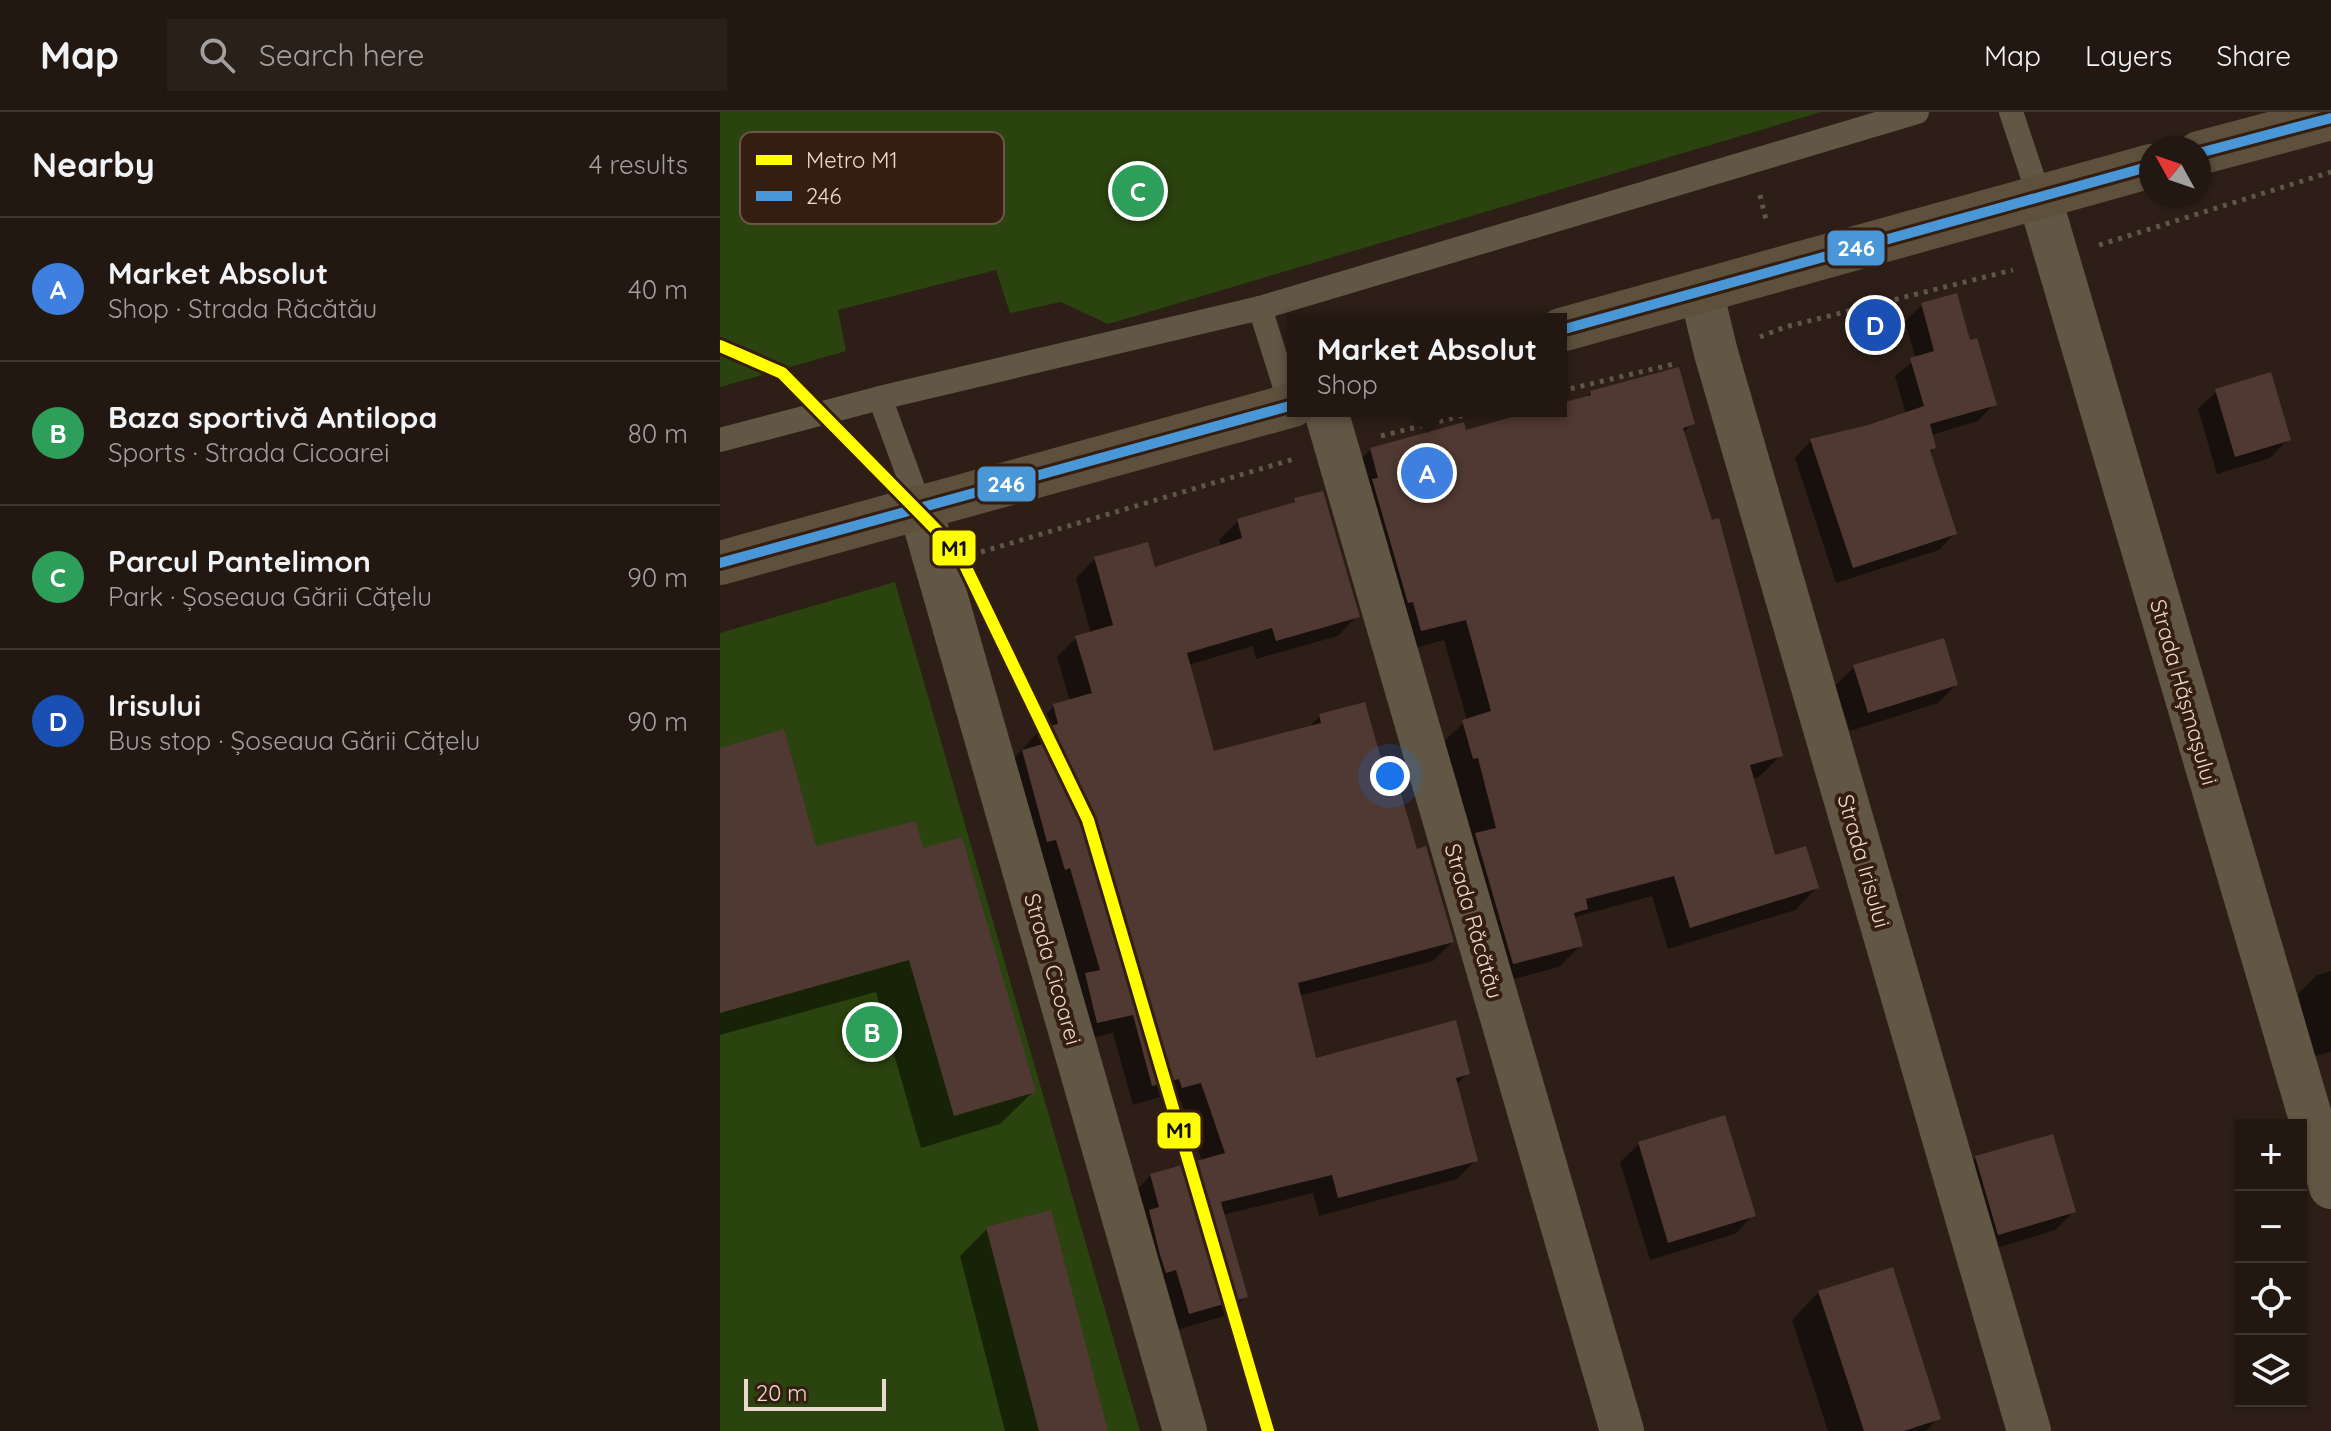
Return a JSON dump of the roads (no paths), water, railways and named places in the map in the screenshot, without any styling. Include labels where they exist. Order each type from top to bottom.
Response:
[{"type":"main road","points":[[2211,150],[2331,118]]},
{"type":"main road","points":[[1567,328],[2139,169]]},
{"type":"main road","points":[[720,563],[920,507],[1311,417]]},
{"type":"street","name":"Strada Hășmașului","points":[[2039,196],[2331,1187]]},
{"type":"street","name":"Strada Irisului","points":[[1701,291],[1716,353],[2029,1431]]},
{"type":"street","name":"Strada Răcătău","points":[[1311,417],[1622,1431]]},
{"type":"street","name":"Strada Cicoarei","points":[[920,507],[1185,1431]]},
{"type":"lane","points":[[720,440],[880,398],[1260,308],[1917,112]]},
{"type":"lane","points":[[2011,112],[2039,196]]},
{"type":"lane","points":[[1260,308],[1287,366]]},
{"type":"lane","points":[[880,398],[920,507]]},
{"type":"metro line","name":"M1","points":[[720,346],[782,373],[959,553],[1088,820],[1268,1431]]},
{"type":"place","name":"Parcul Pantelimon","points":[[1138,191]]},
{"type":"place","name":"Irisului","points":[[1875,325]]},
{"type":"place","name":"Market Absolut","points":[[1427,473]]},
{"type":"place","name":"Baza sportivă Antilopa","points":[[872,1032]]}]
